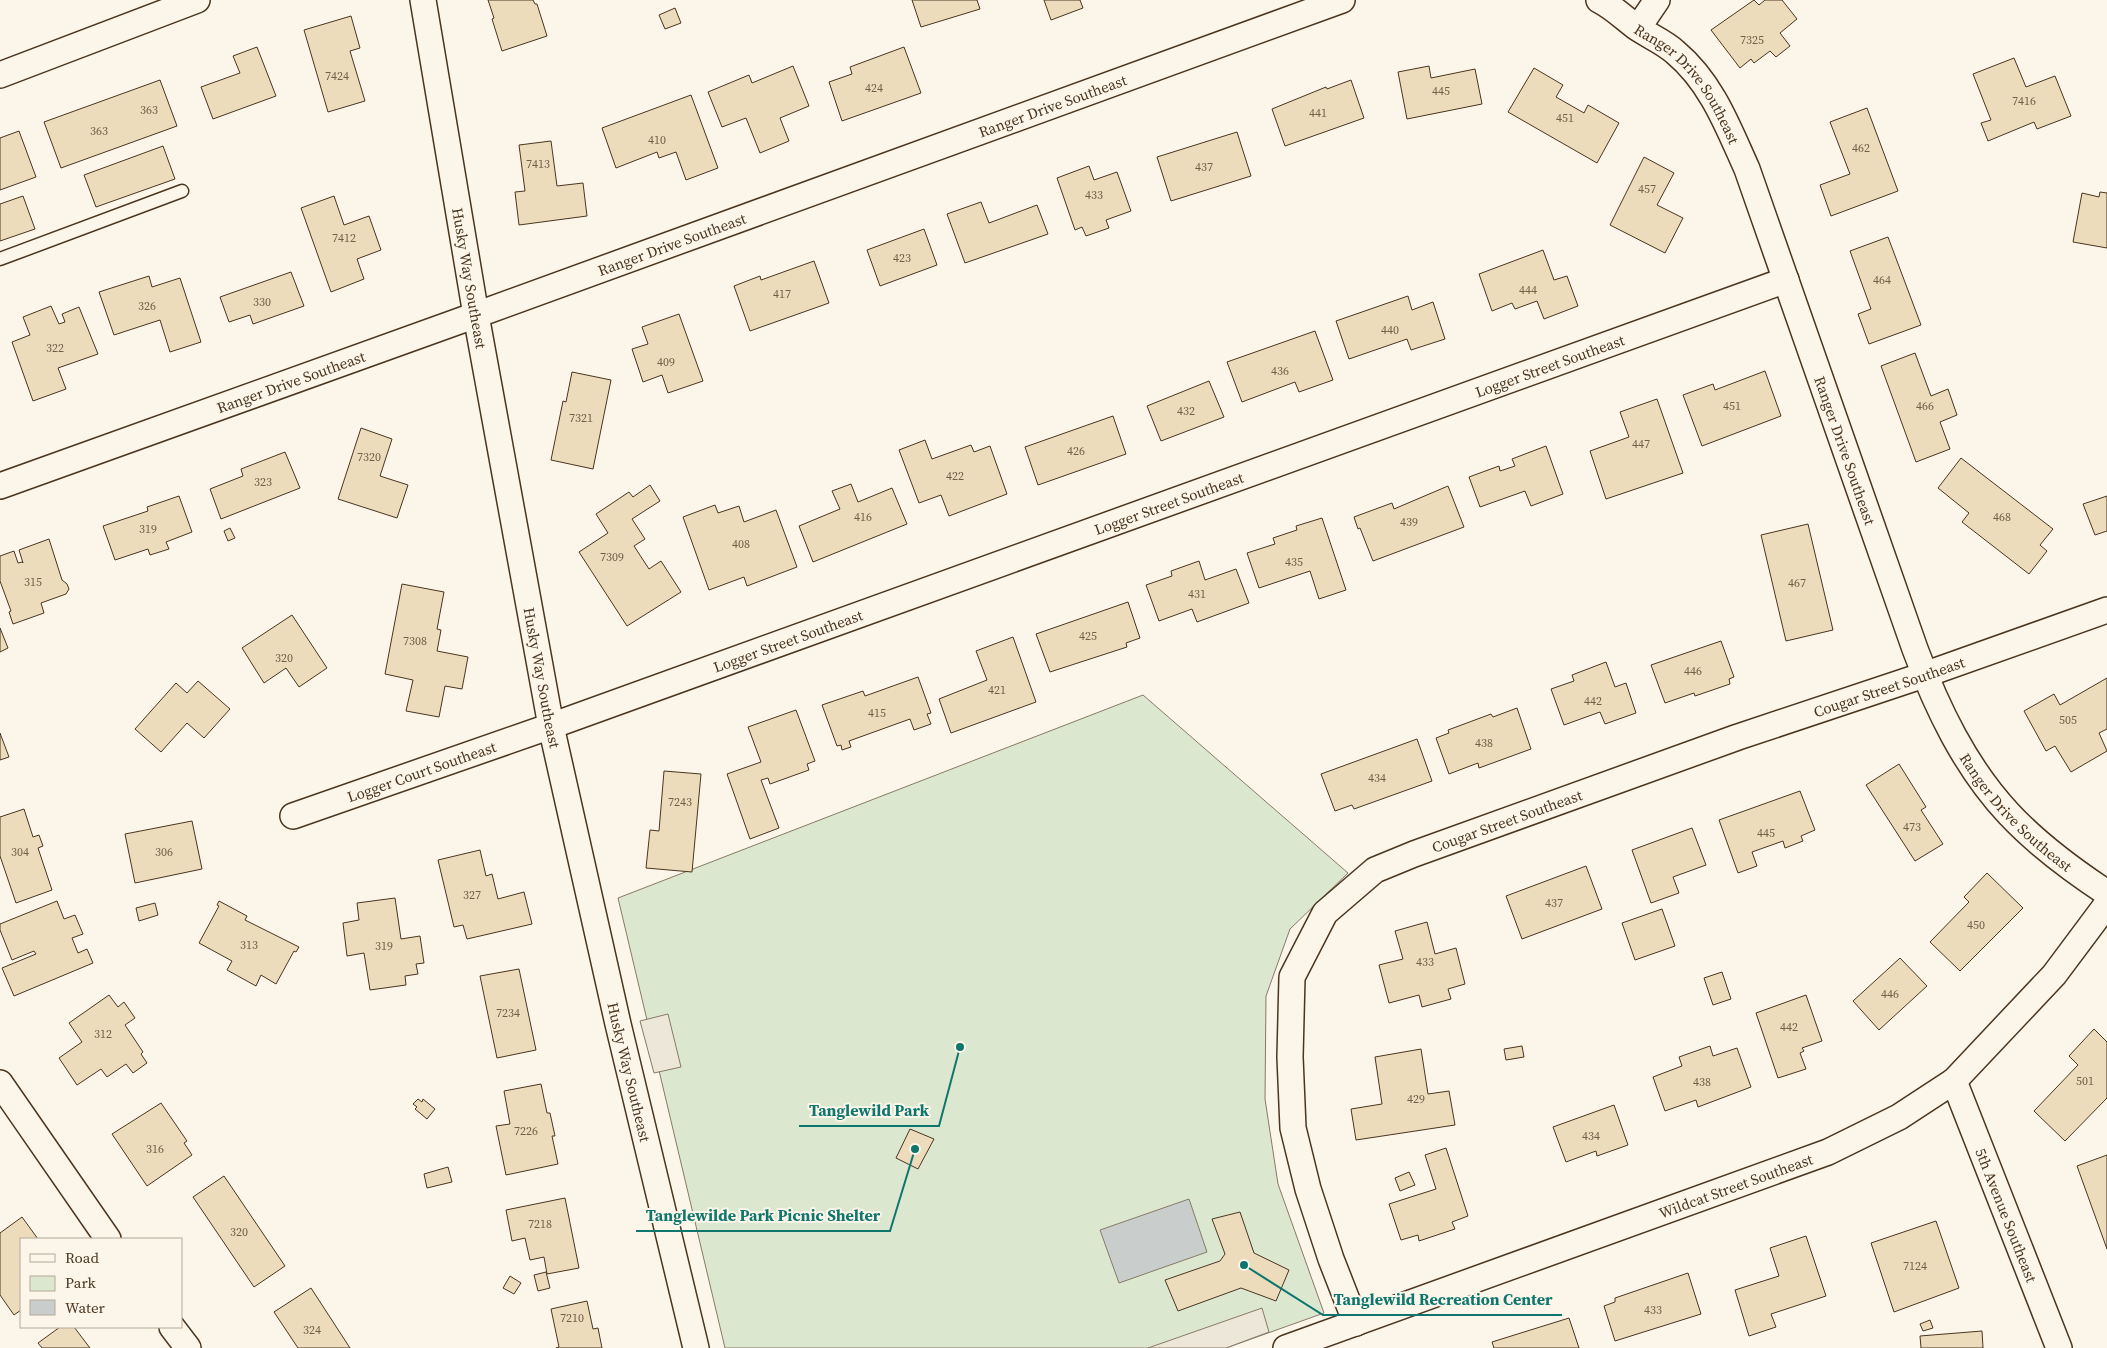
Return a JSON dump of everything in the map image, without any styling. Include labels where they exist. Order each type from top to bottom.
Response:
[{"type":"street","points":[[0,75],[197,0]]},
{"type":"street","name":"Husky Way Southeast","points":[[423,0],[476,316],[551,726],[618,1024],[696,1348]]},
{"type":"street","name":"Ranger Drive Southeast","points":[[0,486],[476,316],[1342,0]]},
{"type":"street","name":"Ranger Drive Southeast","points":[[1599,0],[1609,5],[1638,28],[1675,52],[1701,77],[1722,113],[1747,169],[1924,675],[1947,725],[1984,783],[2008,814],[2068,867],[2107,893]]},
{"type":"street","points":[[1638,28],[1657,0]]},
{"type":"street","name":"Logger Street Southeast","points":[[551,726],[1786,280]]},
{"type":"street","name":"Cougar Street Southeast","points":[[1356,1323],[1328,1250],[1308,1189],[1293,1128],[1290,1056],[1292,977],[1325,912],[1375,870],[1414,854],[1738,737],[1924,675],[2107,610]]},
{"type":"street","name":"Logger Court Southeast","points":[[293,816],[551,726]]},
{"type":"street","name":"Wildcat Street Southeast","points":[[1286,1348],[1828,1152],[1864,1136],[1899,1117],[1954,1081],[2054,975],[2107,904]]},
{"type":"street","name":"5th Avenue Southeast","points":[[1954,1081],[2059,1348]]},
{"type":"street","points":[[0,1082],[107,1238]]},
{"type":"street","points":[[173,1328],[188,1348]]},
{"type":"lane","points":[[0,258],[182,191]]},
{"type":"green space","points":[[1143,695],[1348,873],[1290,929],[1266,996],[1265,1099],[1278,1184],[1324,1313],[1226,1348],[725,1348],[618,898]]},
{"type":"shaded area","points":[[668,1014],[681,1067],[654,1073],[640,1021]]},
{"type":"shaded area","points":[[1262,1308],[1269,1332],[1226,1348],[1148,1348]]},
{"type":"water","points":[[1189,1199],[1207,1252],[1119,1283],[1100,1230]]},
{"type":"building","points":[[488,0],[533,0],[537,4],[547,36],[502,51]]},
{"type":"building","points":[[912,0],[977,0],[980,9],[921,27]]},
{"type":"building","points":[[1044,0],[1080,0],[1083,8],[1051,20]]},
{"type":"building","points":[[1754,0],[1759,5],[1765,0],[1782,0],[1797,19],[1780,33],[1790,46],[1776,57],[1770,51],[1754,63],[1751,59],[1740,68],[1711,30]]},
{"type":"building","points":[[675,8],[681,23],[665,29],[659,15]]},
{"type":"building","points":[[351,16],[360,48],[350,51],[365,101],[328,112],[304,30]]},
{"type":"building","points":[[257,47],[276,96],[213,119],[201,87],[240,73],[233,56]]},
{"type":"building","points":[[904,47],[921,93],[842,121],[829,82],[852,74],[850,67]]},
{"type":"building","points":[[2014,58],[2026,87],[2055,76],[2071,116],[2037,129],[2034,122],[1988,141],[1981,123],[1991,120],[1973,74]]},
{"type":"building","points":[[793,66],[809,106],[780,118],[789,141],[760,153],[746,118],[722,127],[708,92],[749,75],[752,83]]},
{"type":"building","points":[[1429,66],[1431,78],[1475,69],[1482,104],[1407,119],[1398,72]]},
{"type":"building","points":[[1534,68],[1563,85],[1556,97],[1584,113],[1588,105],[1619,123],[1597,163],[1508,112]]},
{"type":"building","points":[[160,80],[177,126],[61,168],[44,122]]},
{"type":"building","points":[[1351,80],[1364,118],[1285,146],[1272,109],[1326,87],[1327,89]]},
{"type":"building","points":[[691,95],[718,168],[686,180],[676,152],[659,158],[657,152],[616,168],[602,128]]},
{"type":"building","points":[[1867,108],[1898,191],[1831,216],[1820,185],[1850,174],[1830,122]]},
{"type":"building","points":[[19,131],[36,177],[0,190],[0,138]]},
{"type":"building","points":[[1237,132],[1251,176],[1171,201],[1157,157]]},
{"type":"building","points":[[551,141],[557,186],[583,183],[587,216],[519,225],[515,192],[525,191],[519,145]]},
{"type":"building","points":[[163,146],[175,179],[96,207],[84,175]]},
{"type":"building","points":[[1644,157],[1674,173],[1657,205],[1683,218],[1665,253],[1610,225]]},
{"type":"building","points":[[1089,166],[1094,180],[1117,172],[1131,211],[1106,220],[1109,228],[1086,236],[1082,227],[1075,230],[1057,178]]},
{"type":"building","points":[[2100,192],[2107,193],[2107,248],[2073,242],[2082,193],[2099,197]]},
{"type":"building","points":[[23,196],[35,229],[0,241],[0,204]]},
{"type":"building","points":[[334,196],[344,225],[369,216],[381,250],[357,259],[364,279],[331,292],[301,208]]},
{"type":"building","points":[[981,202],[989,223],[1037,205],[1048,234],[965,263],[947,214]]},
{"type":"building","points":[[924,229],[937,265],[880,286],[867,250]]},
{"type":"building","points":[[1888,237],[1921,325],[1869,344],[1858,314],[1871,309],[1850,251]]},
{"type":"building","points":[[1543,250],[1554,280],[1567,276],[1578,306],[1544,319],[1537,301],[1515,309],[1512,303],[1492,311],[1479,274]]},
{"type":"building","points":[[814,261],[829,303],[750,331],[734,286],[760,276],[761,280]]},
{"type":"building","points":[[291,272],[304,306],[253,324],[250,315],[229,322],[220,297]]},
{"type":"building","points":[[149,276],[152,287],[180,278],[201,342],[170,352],[160,320],[114,335],[99,292]]},
{"type":"building","points":[[1408,296],[1412,310],[1433,302],[1445,339],[1411,350],[1407,339],[1349,359],[1336,321]]},
{"type":"building","points":[[51,306],[59,324],[65,322],[62,314],[79,307],[98,354],[58,368],[66,389],[33,401],[12,342],[30,335],[23,317]]},
{"type":"building","points":[[679,314],[703,381],[668,393],[662,375],[643,382],[632,349],[648,344],[642,327]]},
{"type":"building","points":[[1315,331],[1333,380],[1299,392],[1295,382],[1242,402],[1227,362]]},
{"type":"building","points":[[1915,353],[1931,396],[1948,389],[1957,415],[1940,422],[1950,449],[1916,462],[1881,366]]},
{"type":"building","points":[[1765,371],[1781,416],[1702,446],[1683,395],[1713,384],[1715,390]]},
{"type":"building","points":[[572,372],[611,380],[593,469],[551,460],[563,401],[566,402]]},
{"type":"building","points":[[1209,381],[1224,417],[1161,441],[1147,406]]},
{"type":"building","points":[[1657,399],[1683,473],[1606,499],[1590,451],[1629,437],[1620,412]]},
{"type":"building","points":[[1113,416],[1126,454],[1038,485],[1025,447]]},
{"type":"building","points":[[361,428],[392,439],[380,476],[408,485],[397,518],[338,499]]},
{"type":"building","points":[[925,440],[932,459],[971,445],[974,452],[990,446],[1007,494],[949,516],[941,495],[919,503],[899,450]]},
{"type":"building","points":[[1546,446],[1563,494],[1531,506],[1525,491],[1480,507],[1469,477],[1499,466],[1500,471],[1515,466],[1512,459]]},
{"type":"building","points":[[285,452],[300,488],[221,519],[210,489],[243,476],[241,469]]},
{"type":"building","points":[[1961,458],[2053,529],[2040,545],[2047,551],[2029,574],[1962,522],[1969,513],[1938,488]]},
{"type":"building","points":[[851,484],[858,502],[892,488],[907,524],[813,562],[799,526],[840,509],[832,491]]},
{"type":"building","points":[[650,485],[660,501],[632,519],[645,539],[634,546],[649,569],[661,561],[681,592],[627,626],[579,552],[608,533],[596,514],[629,492],[633,497]]},
{"type":"building","points":[[1448,486],[1464,527],[1373,561],[1354,517],[1392,503],[1394,509]]},
{"type":"building","points":[[179,496],[192,532],[166,542],[169,549],[150,555],[148,549],[115,560],[103,526],[148,511],[147,507]]},
{"type":"building","points":[[2107,496],[2107,531],[2095,535],[2083,504]]},
{"type":"building","points":[[715,505],[718,513],[739,506],[744,522],[776,510],[797,567],[747,586],[744,577],[709,590],[683,517]]},
{"type":"building","points":[[1322,518],[1346,590],[1319,599],[1310,571],[1259,588],[1247,553],[1275,544],[1273,538],[1297,530],[1296,526]]},
{"type":"building","points":[[1808,524],[1833,630],[1786,641],[1761,535]]},
{"type":"building","points":[[230,528],[235,538],[228,541],[224,531]]},
{"type":"building","points":[[49,539],[62,580],[69,589],[66,594],[41,603],[44,613],[13,624],[9,612],[11,611],[0,581],[0,556],[14,551],[18,563],[23,563],[19,550]]},
{"type":"building","points":[[1199,561],[1205,580],[1236,569],[1249,603],[1197,622],[1192,609],[1159,621],[1146,585],[1172,576],[1171,571]]},
{"type":"building","points":[[402,584],[444,592],[437,629],[441,630],[437,651],[468,657],[462,689],[445,686],[439,717],[406,711],[413,680],[385,674]]},
{"type":"building","points":[[1128,602],[1140,638],[1126,643],[1127,647],[1050,672],[1036,634]]},
{"type":"building","points":[[292,615],[327,668],[299,687],[286,668],[264,683],[242,648]]},
{"type":"building","points":[[0,628],[8,648],[0,652]]},
{"type":"building","points":[[1013,637],[1036,702],[951,733],[939,699],[987,680],[976,651]]},
{"type":"building","points":[[1721,641],[1734,677],[1729,679],[1730,684],[1695,696],[1694,693],[1665,703],[1651,665]]},
{"type":"building","points":[[1606,662],[1615,687],[1626,683],[1636,713],[1605,724],[1600,712],[1564,725],[1551,689],[1574,681],[1572,675]]},
{"type":"building","points":[[918,677],[931,713],[927,714],[931,724],[914,730],[910,719],[849,741],[851,747],[842,750],[841,745],[837,746],[822,705],[863,691],[865,696]]},
{"type":"building","points":[[2107,678],[2107,729],[2099,733],[2107,751],[2071,772],[2055,746],[2046,751],[2024,711],[2054,694],[2060,705]]},
{"type":"building","points":[[198,681],[230,709],[204,738],[187,723],[161,752],[135,729],[176,683],[187,693]]},
{"type":"building","points":[[1517,708],[1531,749],[1479,768],[1478,763],[1449,774],[1436,738],[1449,733],[1448,730],[1491,714],[1493,717]]},
{"type":"building","points":[[796,710],[815,761],[807,764],[809,770],[770,784],[768,778],[761,780],[779,828],[750,839],[727,774],[761,762],[748,727]]},
{"type":"building","points":[[0,733],[9,757],[0,760]]},
{"type":"building","points":[[1417,739],[1432,781],[1354,809],[1352,805],[1335,811],[1321,774]]},
{"type":"building","points":[[1899,764],[1926,807],[1921,810],[1943,844],[1915,861],[1866,785]]},
{"type":"building","points":[[664,771],[701,774],[692,872],[646,868],[650,830],[659,831]]},
{"type":"building","points":[[1800,791],[1815,830],[1801,836],[1803,841],[1785,848],[1783,841],[1752,852],[1757,866],[1738,873],[1719,820]]},
{"type":"building","points":[[24,809],[33,837],[39,835],[43,846],[38,848],[52,890],[16,903],[0,856],[0,817]]},
{"type":"building","points":[[192,821],[202,869],[135,883],[125,834]]},
{"type":"building","points":[[1692,828],[1706,865],[1673,877],[1679,893],[1651,903],[1632,850]]},
{"type":"building","points":[[480,850],[486,876],[492,874],[498,899],[524,892],[532,924],[467,939],[463,925],[454,927],[438,860]]},
{"type":"building","points":[[1586,866],[1602,909],[1522,939],[1506,896]]},
{"type":"building","points":[[1987,873],[2023,908],[1960,971],[1930,942],[1969,902],[1964,897]]},
{"type":"building","points":[[395,898],[401,939],[420,936],[424,963],[416,964],[418,974],[405,976],[406,985],[370,990],[364,953],[347,956],[343,923],[359,920],[357,903]]},
{"type":"building","points":[[57,901],[64,919],[75,915],[83,934],[72,938],[78,953],[87,949],[93,963],[14,996],[2,968],[36,954],[34,951],[12,960],[0,930],[0,924]]},
{"type":"building","points":[[219,901],[247,916],[245,920],[299,947],[296,952],[294,951],[276,984],[261,975],[256,986],[227,970],[232,961],[199,943],[219,906],[217,905]]},
{"type":"building","points":[[155,903],[158,915],[139,921],[136,908]]},
{"type":"building","points":[[1662,909],[1675,946],[1635,960],[1622,923]]},
{"type":"building","points":[[1427,922],[1435,954],[1456,948],[1465,984],[1448,989],[1451,999],[1422,1007],[1419,995],[1389,1003],[1379,965],[1403,959],[1395,931]]},
{"type":"building","points":[[1900,958],[1927,986],[1879,1030],[1853,1001]]},
{"type":"building","points":[[519,969],[536,1050],[497,1058],[480,976]]},
{"type":"building","points":[[1722,972],[1731,999],[1713,1005],[1704,978]]},
{"type":"building","points":[[109,995],[118,1007],[124,1002],[135,1018],[125,1025],[143,1052],[141,1054],[147,1063],[133,1073],[126,1064],[107,1077],[101,1069],[77,1085],[59,1058],[82,1042],[69,1023]]},
{"type":"building","points":[[1806,995],[1822,1041],[1802,1048],[1804,1051],[1800,1053],[1806,1069],[1778,1078],[1756,1013]]},
{"type":"building","points":[[2094,1029],[2107,1042],[2107,1098],[2065,1141],[2034,1111],[2078,1065],[2069,1056]]},
{"type":"building","points":[[1522,1046],[1524,1057],[1506,1060],[1504,1049]]},
{"type":"building","points":[[1710,1046],[1713,1056],[1737,1048],[1751,1087],[1698,1107],[1696,1100],[1665,1111],[1653,1077],[1682,1066],[1679,1057]]},
{"type":"building","points":[[1421,1049],[1428,1094],[1449,1091],[1455,1125],[1356,1140],[1351,1109],[1382,1104],[1375,1057]]},
{"type":"building","points":[[541,1084],[547,1113],[550,1113],[555,1136],[552,1136],[558,1164],[506,1175],[496,1126],[510,1124],[504,1091]]},
{"type":"building","points":[[418,1099],[422,1102],[423,1099],[435,1109],[427,1119],[415,1109],[417,1107],[413,1104]]},
{"type":"building","points":[[161,1103],[187,1141],[184,1143],[192,1155],[147,1186],[112,1134]]},
{"type":"building","points":[[1614,1105],[1628,1145],[1597,1156],[1596,1151],[1566,1162],[1553,1127]]},
{"type":"building","points":[[910,1129],[934,1139],[918,1169],[896,1158]]},
{"type":"building","points":[[1446,1148],[1468,1216],[1452,1222],[1455,1229],[1419,1241],[1418,1235],[1401,1240],[1389,1204],[1436,1189],[1425,1155]]},
{"type":"building","points":[[2107,1155],[2107,1249],[2077,1166]]},
{"type":"building","points":[[448,1167],[452,1182],[427,1188],[424,1174]]},
{"type":"building","points":[[1409,1172],[1415,1185],[1400,1191],[1395,1178]]},
{"type":"building","points":[[224,1176],[285,1266],[254,1287],[193,1197]]},
{"type":"building","points":[[565,1198],[579,1268],[547,1274],[544,1257],[530,1260],[525,1238],[512,1241],[506,1210]]},
{"type":"building","points":[[1240,1212],[1254,1253],[1289,1270],[1276,1301],[1241,1288],[1178,1311],[1165,1280],[1220,1261],[1225,1254],[1212,1219]]},
{"type":"building","points":[[22,1217],[37,1238],[20,1238],[20,1311],[14,1315],[0,1295],[0,1233]]},
{"type":"building","points":[[1936,1221],[1959,1288],[1894,1312],[1871,1243]]},
{"type":"building","points":[[1806,1236],[1826,1296],[1771,1314],[1776,1327],[1749,1336],[1735,1290],[1779,1276],[1770,1248]]},
{"type":"building","points":[[546,1272],[550,1288],[538,1291],[534,1275]]},
{"type":"building","points":[[1688,1273],[1701,1314],[1615,1341],[1604,1306],[1615,1302],[1615,1298]]},
{"type":"building","points":[[510,1276],[521,1283],[514,1294],[503,1288]]},
{"type":"building","points":[[311,1288],[350,1348],[298,1348],[274,1312]]},
{"type":"building","points":[[587,1301],[593,1329],[598,1328],[602,1348],[556,1348],[559,1347],[551,1309]]},
{"type":"building","points":[[1569,1318],[1579,1348],[1494,1348],[1492,1342]]},
{"type":"building","points":[[1930,1320],[1933,1328],[1923,1331],[1920,1324]]},
{"type":"building","points":[[59,1328],[75,1328],[90,1348],[42,1348],[38,1343]]},
{"type":"building","points":[[1982,1331],[1983,1348],[1921,1348],[1920,1336]]},
{"type":"place","name":"Tanglewild Park","points":[[960,1047]]},
{"type":"place","name":"Tanglewilde Park Picnic Shelter","points":[[915,1149]]},
{"type":"place","name":"Tanglewild Recreation Center","points":[[1244,1265]]}]
